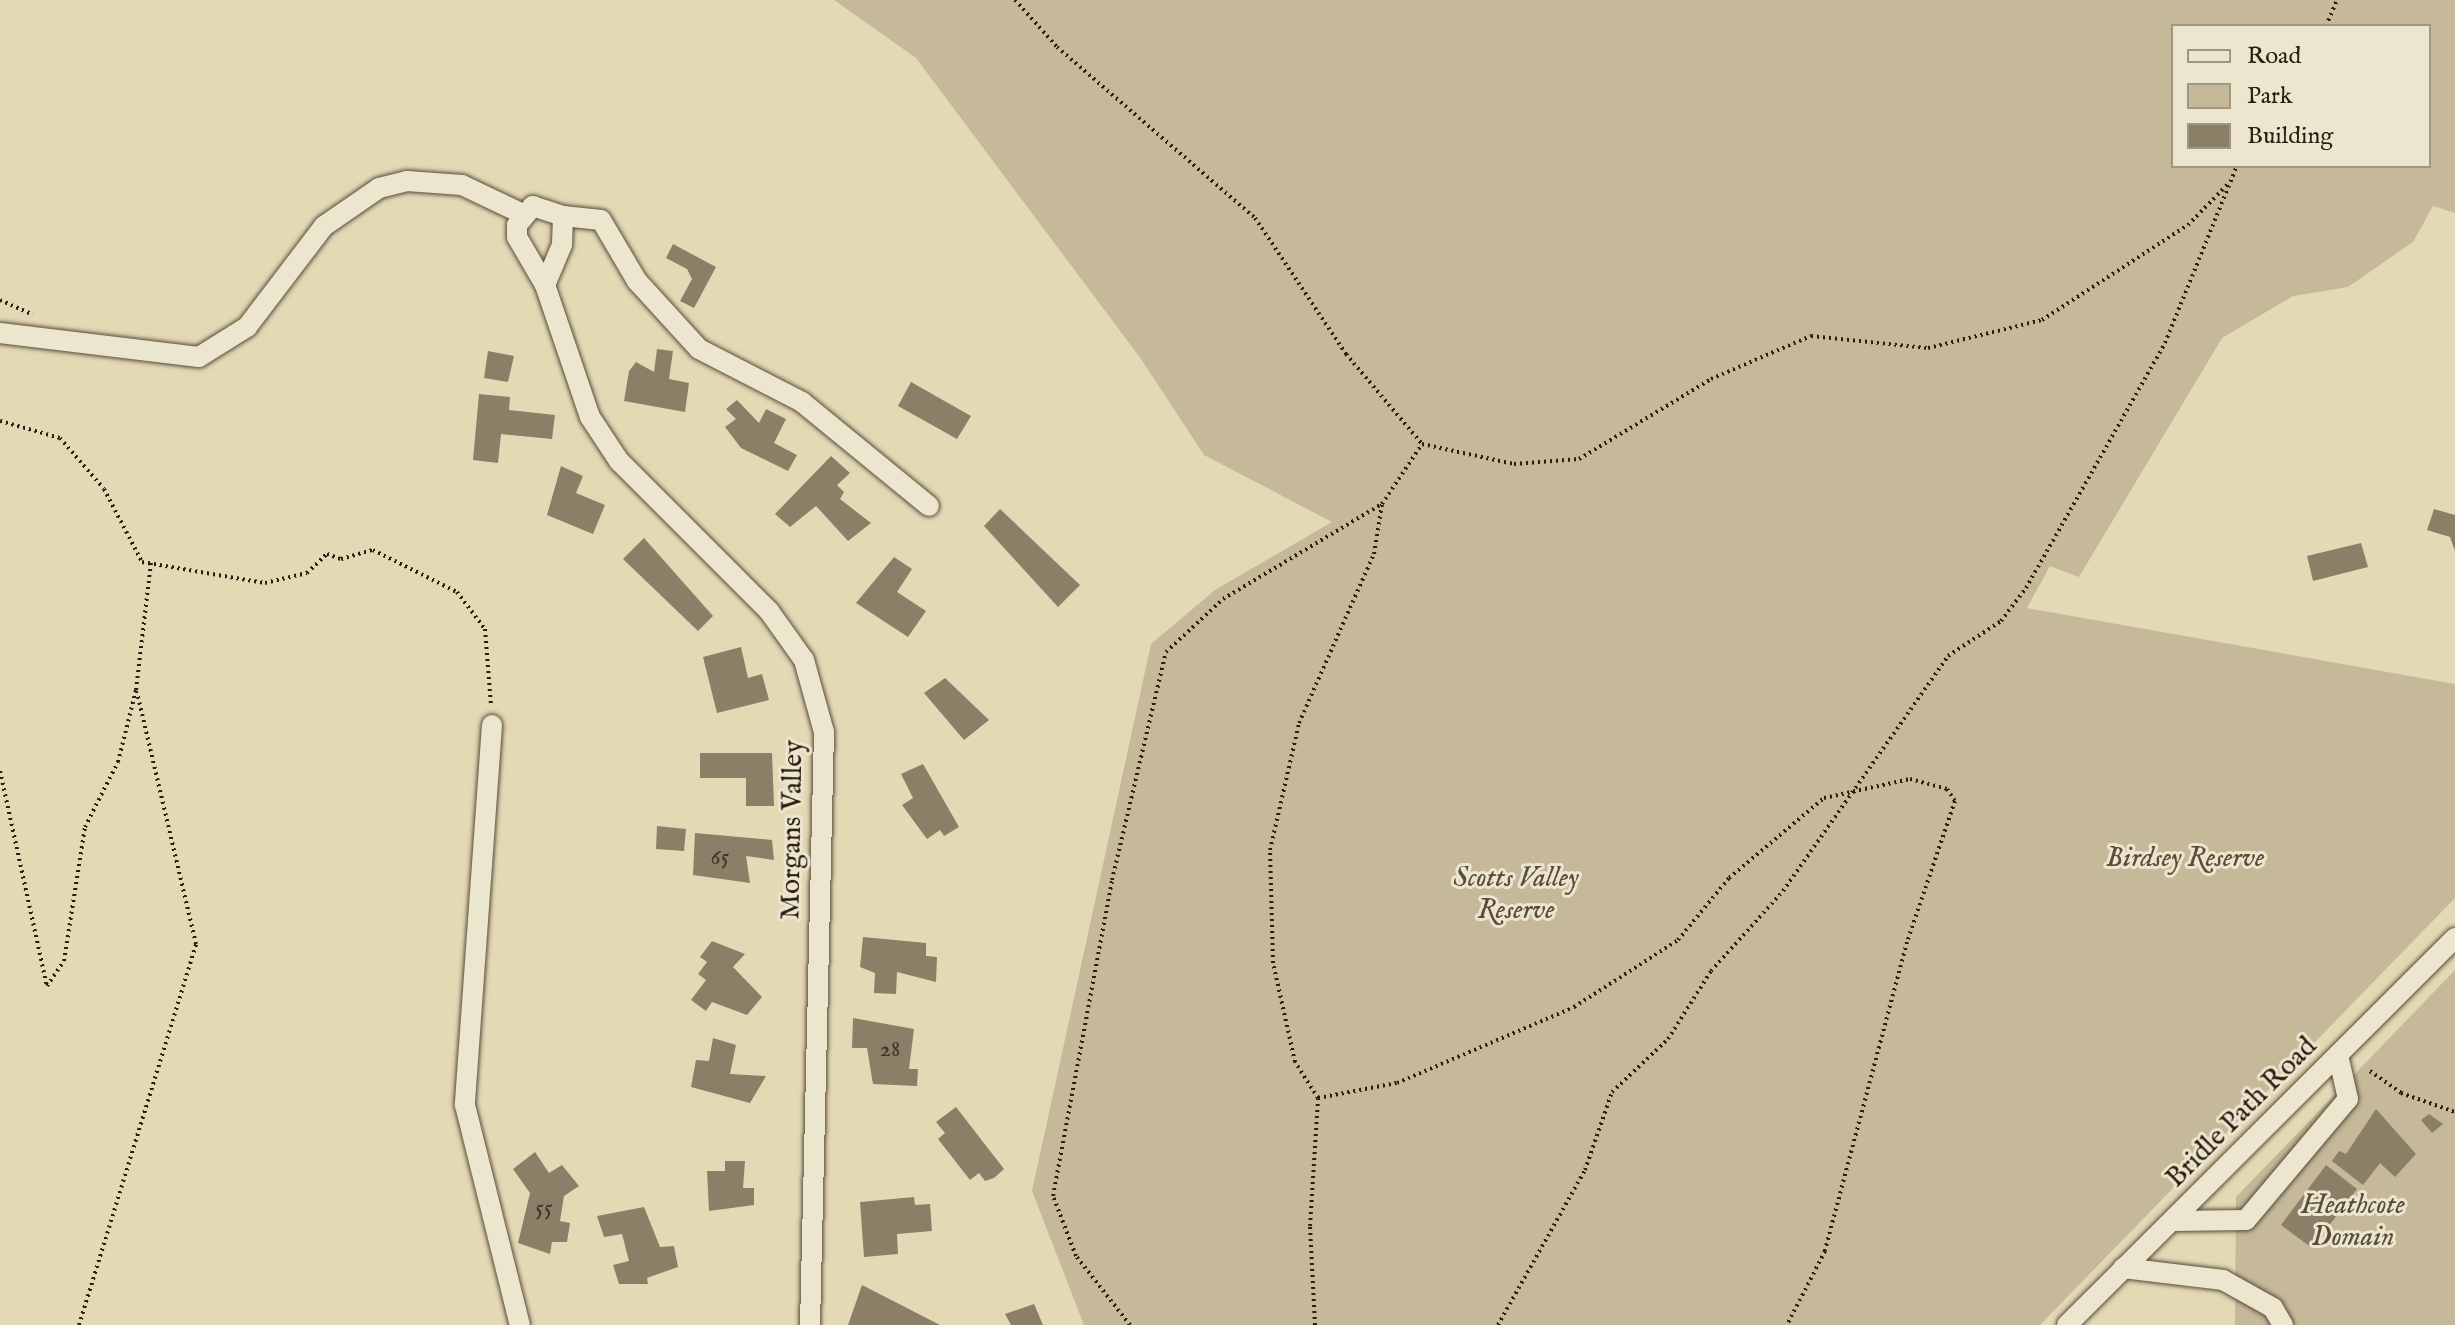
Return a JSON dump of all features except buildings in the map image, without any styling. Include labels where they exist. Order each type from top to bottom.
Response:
[{"type":"street","points":[[0,333],[199,357],[247,327],[324,226],[379,188],[407,181],[462,185],[523,214],[549,207],[563,216],[601,220],[637,281],[699,349],[802,402],[929,506]]},
{"type":"street","name":"Morgans Valley","points":[[523,214],[517,237],[545,285],[590,417],[619,461],[769,611],[804,660],[824,732],[810,1325]]},
{"type":"street","points":[[545,285],[562,245],[563,216]]},
{"type":"street","points":[[492,725],[465,1105],[520,1325]]},
{"type":"street","name":"Bridle Path Road","points":[[2067,1325],[2455,938]]},
{"type":"street","points":[[2174,1221],[2246,1220],[2348,1099],[2338,1055]]},
{"type":"street","points":[[2123,1268],[2223,1280],[2273,1308],[2283,1325]]},
{"type":"path","points":[[1015,0],[1057,47],[1255,218],[1346,354],[1422,444],[1514,464],[1579,459],[1711,379],[1811,336],[1899,349],[2006,333],[2063,309],[2158,247],[2228,184]]},
{"type":"path","points":[[2327,24],[2337,0]]},
{"type":"path","points":[[1498,1325],[1585,1170],[1612,1092],[1668,1039],[1711,971],[1783,891],[1849,792],[1948,656],[2001,621],[2026,588],[2165,343],[2236,168]]},
{"type":"path","points":[[0,421],[60,438],[104,489],[132,553],[151,563],[265,583],[307,573],[327,554],[341,559],[373,550],[399,569],[435,579],[468,598],[485,629],[492,725]]},
{"type":"path","points":[[1315,1325],[1310,1226],[1318,1098],[1295,1062],[1273,963],[1272,823],[1299,723],[1374,554],[1382,504],[1422,444]]},
{"type":"path","points":[[1130,1325],[1076,1256],[1053,1196],[1112,880],[1166,652],[1223,599],[1382,504]]},
{"type":"path","points":[[0,771],[47,986],[64,961],[85,827],[118,762],[136,690],[151,563]]},
{"type":"path","points":[[79,1325],[196,944],[136,690]]},
{"type":"path","points":[[1318,1098],[1397,1083],[1574,1007],[1678,940],[1789,821],[1849,792],[1910,779],[1947,789],[1955,801],[1907,942],[1825,1251],[1787,1325]]},
{"type":"path","points":[[2370,1071],[2401,1093],[2455,1112]]},
{"type":"green space","name":"Scotts Valley Reserve","points":[[834,0],[2455,0],[2455,213],[2433,206],[2413,242],[2348,287],[2293,296],[2222,338],[2079,577],[2050,566],[2027,608],[2455,684],[2455,898],[2040,1325],[1084,1325],[1032,1191],[1151,644],[1215,590],[1332,522],[1204,455],[1141,359],[916,58]]},
{"type":"green space","name":"Heathcote Domain","points":[[2455,970],[2455,1325],[2235,1325],[2236,1197]]},
{"type":"park label","name":"Birdsey Reserve","points":[[2185,859]]}]
